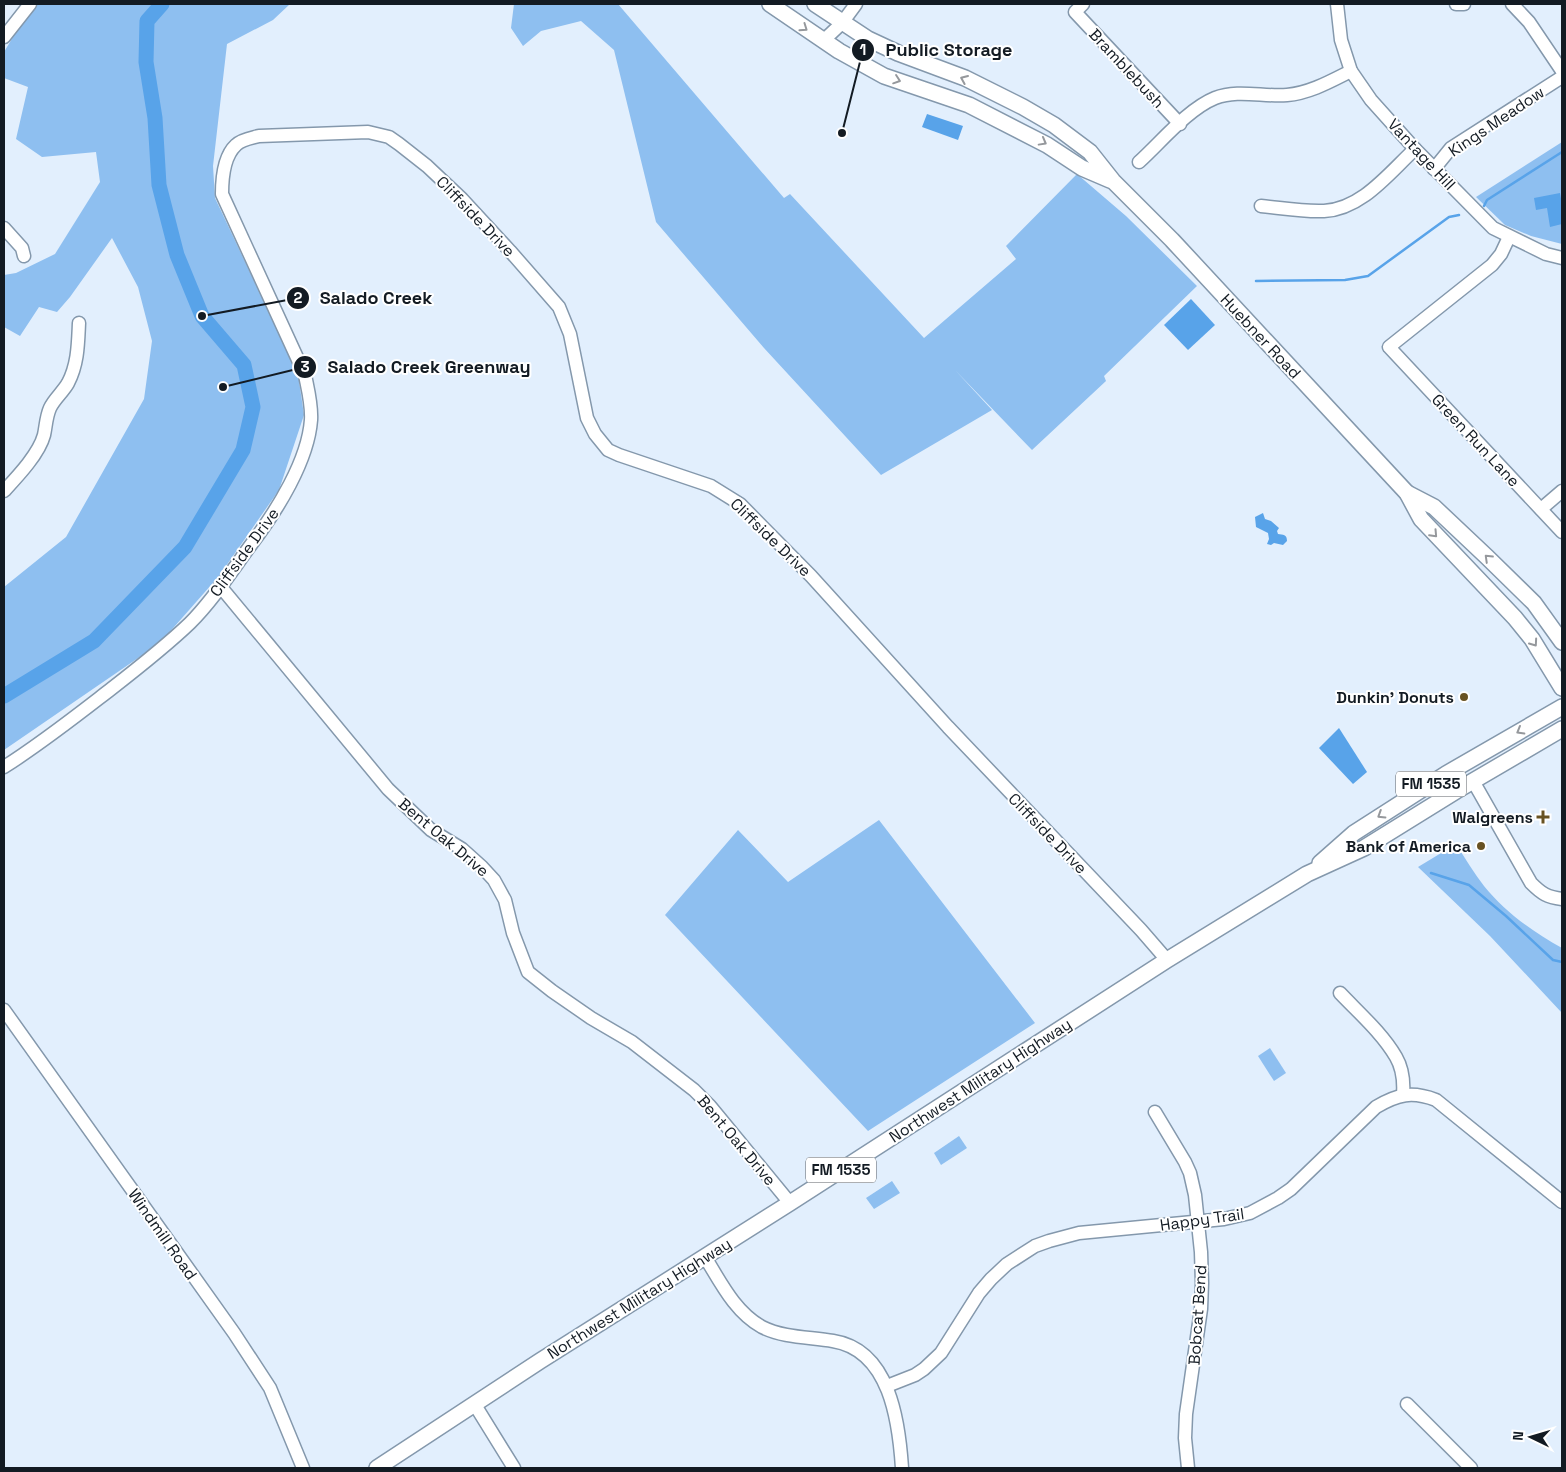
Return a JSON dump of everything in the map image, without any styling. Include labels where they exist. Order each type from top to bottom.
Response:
[{"type":"main road","name":"Huebner Road","points":[[770,4],[823,41],[884,76],[969,105],[1047,145],[1082,168],[1113,181]]},
{"type":"main road","name":"Huebner Road","points":[[814,4],[868,39],[898,53],[964,78],[1008,100],[1054,125],[1090,152],[1113,181],[1172,240],[1407,493],[1421,519],[1532,639],[1562,688]]},
{"type":"main road","points":[[999,120],[1008,100]]},
{"type":"main road","name":"Huebner Road","points":[[1407,493],[1434,507],[1468,539],[1534,603],[1562,642]]},
{"type":"main road","points":[[1454,554],[1468,539]]},
{"type":"main road","name":"Northwest Military Highway","points":[[1307,874],[1354,832],[1469,761],[1562,707]]},
{"type":"main road","name":"Northwest Military Highway","points":[[377,1468],[540,1361],[1168,960],[1307,874],[1364,848],[1562,729]]},
{"type":"street","points":[[4,37],[28,4]]},
{"type":"street","points":[[823,41],[842,23],[856,4]]},
{"type":"street","name":"Vantage Hill","points":[[1337,4],[1341,40],[1351,71],[1372,100],[1415,149],[1494,228],[1546,254],[1562,258]]},
{"type":"street","points":[[1456,4],[1464,4]]},
{"type":"street","points":[[1512,4],[1529,22],[1562,71]]},
{"type":"street","name":"Bramblebush","points":[[1079,8],[1180,124]]},
{"type":"street","points":[[1139,162],[1193,110],[1216,98],[1241,93],[1293,94],[1317,88],[1351,71]]},
{"type":"street","name":"Kings Meadow","points":[[1434,169],[1451,148],[1562,77]]},
{"type":"street","name":"Cliffside Drive","points":[[4,767],[57,731],[160,651],[191,622],[266,525],[282,500],[300,459],[311,420],[305,375],[222,194],[222,181],[229,154],[237,144],[259,136],[368,132],[388,137],[427,166],[462,199],[559,307],[570,334],[587,418],[595,434],[608,450],[711,486],[740,504],[811,576],[948,727],[1168,960]]},
{"type":"street","points":[[1261,206],[1316,211],[1340,208],[1368,193],[1415,149]]},
{"type":"street","points":[[4,228],[22,248],[24,256]]},
{"type":"street","name":"Green Run Lane","points":[[1509,237],[1492,265],[1389,347],[1562,532]]},
{"type":"street","points":[[4,491],[18,476],[40,445],[50,406],[67,385],[76,367],[79,323]]},
{"type":"street","points":[[1540,509],[1562,491]]},
{"type":"street","name":"Bent Oak Drive","points":[[220,586],[388,789],[431,830],[462,849],[494,880],[505,900],[513,933],[528,972],[591,1018],[632,1042],[694,1090],[710,1106],[790,1203]]},
{"type":"street","points":[[1473,781],[1531,883],[1541,893],[1551,898],[1562,899]]},
{"type":"street","points":[[1340,993],[1379,1035],[1397,1058],[1402,1070],[1403,1095]]},
{"type":"street","name":"Windmill Road","points":[[4,1010],[234,1333],[270,1388],[303,1468]]},
{"type":"street","name":"Happy Trail","points":[[887,1386],[915,1375],[941,1353],[979,1293],[991,1278],[1007,1264],[1035,1246],[1048,1240],[1079,1233],[1224,1219],[1250,1213],[1291,1189],[1376,1107],[1390,1098],[1403,1095],[1420,1095],[1436,1100],[1562,1202]]},
{"type":"street","name":"Bobcat Bend","points":[[1155,1112],[1190,1173],[1195,1195],[1201,1252],[1202,1283],[1193,1375],[1186,1414],[1185,1438],[1188,1468]]},
{"type":"street","points":[[705,1257],[730,1298],[747,1317],[768,1330],[836,1341],[851,1346],[862,1353],[875,1366],[887,1386],[894,1410],[901,1447],[902,1468]]},
{"type":"street","points":[[1407,1404],[1472,1468]]},
{"type":"street","points":[[475,1405],[514,1468]]},
{"type":"shaded area","points":[[38,4],[290,4],[273,20],[227,44],[213,166],[215,198],[298,374],[304,415],[279,490],[219,576],[160,643],[4,750],[4,587],[66,537],[144,399],[152,341],[138,287],[112,238],[57,312],[39,307],[20,336],[4,327],[4,275],[16,273],[55,254],[100,182],[96,152],[42,157],[16,139],[28,87],[4,78],[4,52],[16,32]]},
{"type":"shaded area","points":[[514,4],[618,4],[784,198],[790,194],[924,338],[1016,259],[1006,246],[1077,174],[1126,216],[1197,286],[1104,376],[1106,381],[1032,450],[955,370],[992,410],[881,475],[764,348],[656,222],[614,50],[581,21],[541,31],[523,46],[511,28]]},
{"type":"shaded area","points":[[927,114],[963,126],[958,140],[922,127]]},
{"type":"shaded area","points":[[1562,142],[1562,244],[1531,236],[1505,225],[1476,197]]},
{"type":"shaded area","points":[[1560,193],[1562,224],[1550,227],[1547,208],[1536,210],[1534,198]]},
{"type":"shaded area","points":[[1191,299],[1215,325],[1188,350],[1164,325]]},
{"type":"shaded area","points":[[1263,513],[1265,519],[1271,521],[1279,528],[1278,534],[1286,537],[1287,541],[1283,545],[1267,544],[1269,539],[1268,533],[1256,527],[1255,517]]},
{"type":"shaded area","points":[[1339,728],[1367,772],[1353,784],[1319,748]]},
{"type":"shaded area","points":[[879,820],[1035,1023],[868,1131],[665,915],[738,830],[788,882]]},
{"type":"shaded area","points":[[1456,844],[1480,881],[1510,913],[1562,948],[1562,1013],[1490,936],[1418,867]]},
{"type":"shaded area","points":[[1270,1048],[1286,1073],[1274,1081],[1258,1056]]},
{"type":"shaded area","points":[[959,1136],[967,1148],[941,1165],[934,1153]]},
{"type":"shaded area","points":[[892,1181],[900,1193],[874,1209],[866,1198]]},
{"type":"waterway","points":[[4,696],[94,641],[185,547],[243,450],[253,407],[244,365],[202,316],[177,255],[159,185],[155,118],[146,62],[147,21],[162,4]]},
{"type":"waterway","points":[[1484,206],[1487,200],[1562,152]]},
{"type":"waterway","points":[[1256,281],[1345,280],[1368,276],[1449,217],[1459,215]]},
{"type":"waterway","points":[[1431,873],[1469,885],[1506,916],[1553,960],[1562,962]]},
{"type":"place","name":"Public Storage","points":[[842,133]]},
{"type":"place","name":"Salado Creek","points":[[202,316]]},
{"type":"place","name":"Salado Creek Greenway","points":[[223,387]]},
{"type":"place","name":"Dunkin' Donuts","points":[[1464,697]]},
{"type":"place","name":"Walgreens","points":[[1543,817]]},
{"type":"place","name":"Bank of America","points":[[1481,846]]}]
